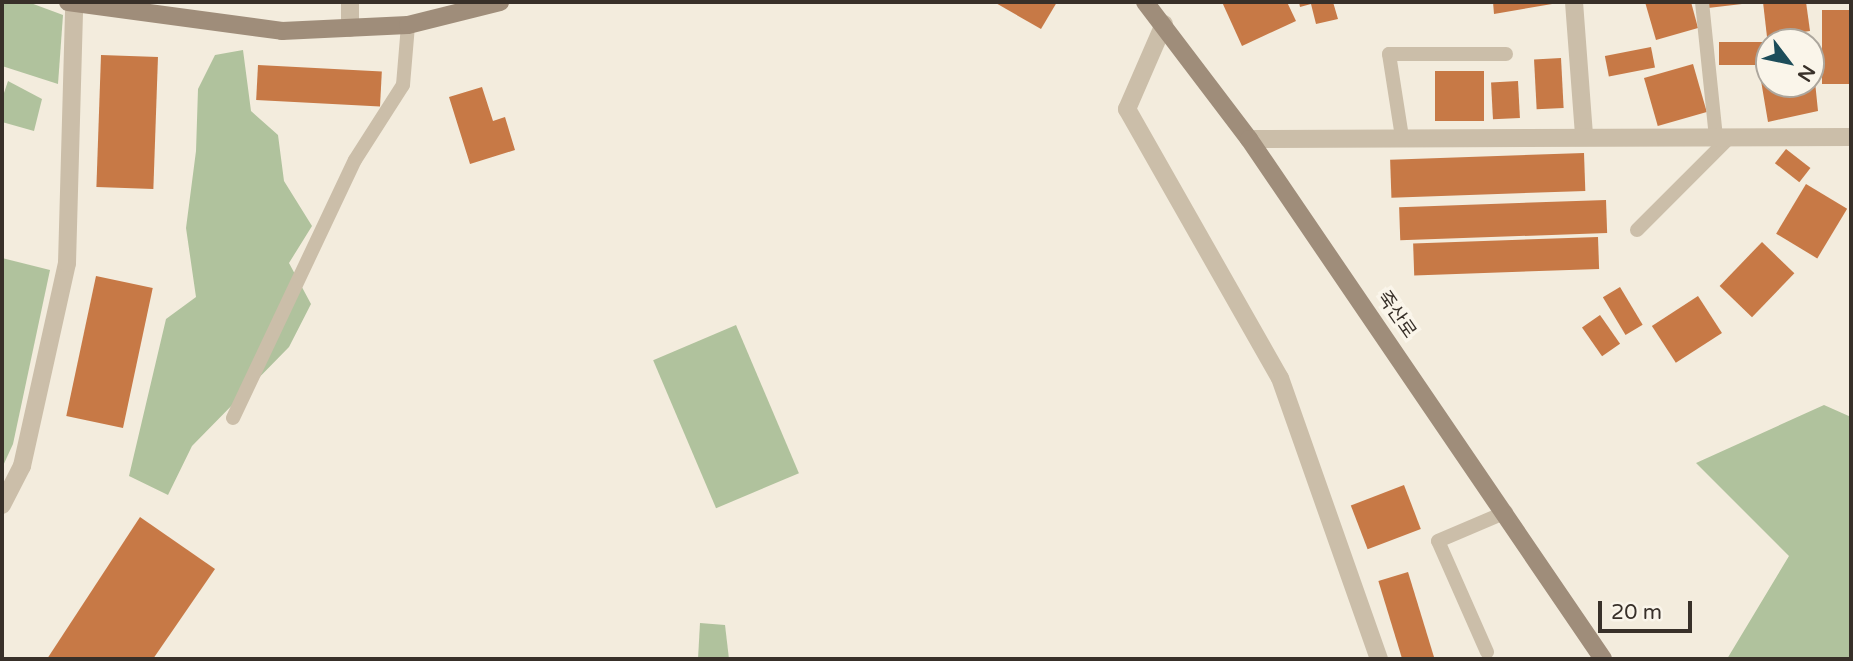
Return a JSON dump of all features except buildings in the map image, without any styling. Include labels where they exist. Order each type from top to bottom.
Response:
[{"type":"street","points":[[350,2],[350,28]]},
{"type":"street","points":[[2,505],[22,466],[67,262],[71,3],[282,31],[408,25],[500,2]]},
{"type":"street","name":"죽산로","points":[[1144,2],[1164,24],[1249,139],[1506,512],[1603,659]]},
{"type":"street","points":[[1574,2],[1584,136]]},
{"type":"street","points":[[1164,24],[1127,109],[1280,378],[1379,659]]},
{"type":"street","points":[[1249,139],[1851,137]]},
{"type":"lane","points":[[1637,230],[1723,137],[1702,2]]},
{"type":"lane","points":[[233,418],[355,160],[402,85],[408,25]]},
{"type":"lane","points":[[1402,137],[1389,54],[1506,54]]},
{"type":"lane","points":[[1487,652],[1438,541],[1506,512]]},
{"type":"green space","points":[[2,2],[28,2],[63,15],[58,84],[2,66]]},
{"type":"green space","points":[[243,50],[251,111],[278,135],[284,181],[312,226],[289,263],[311,304],[289,347],[192,446],[168,495],[129,476],[166,319],[196,297],[186,228],[196,151],[198,89],[215,55]]},
{"type":"green space","points":[[8,81],[42,99],[34,131],[2,122],[2,99]]},
{"type":"green space","points":[[2,258],[50,270],[13,444],[2,468]]},
{"type":"green space","points":[[736,325],[799,473],[716,508],[653,360]]},
{"type":"green space","points":[[1824,405],[1851,417],[1851,659],[1727,659],[1789,556],[1696,463]]},
{"type":"green space","points":[[700,623],[725,625],[729,659],[698,659]]}]
